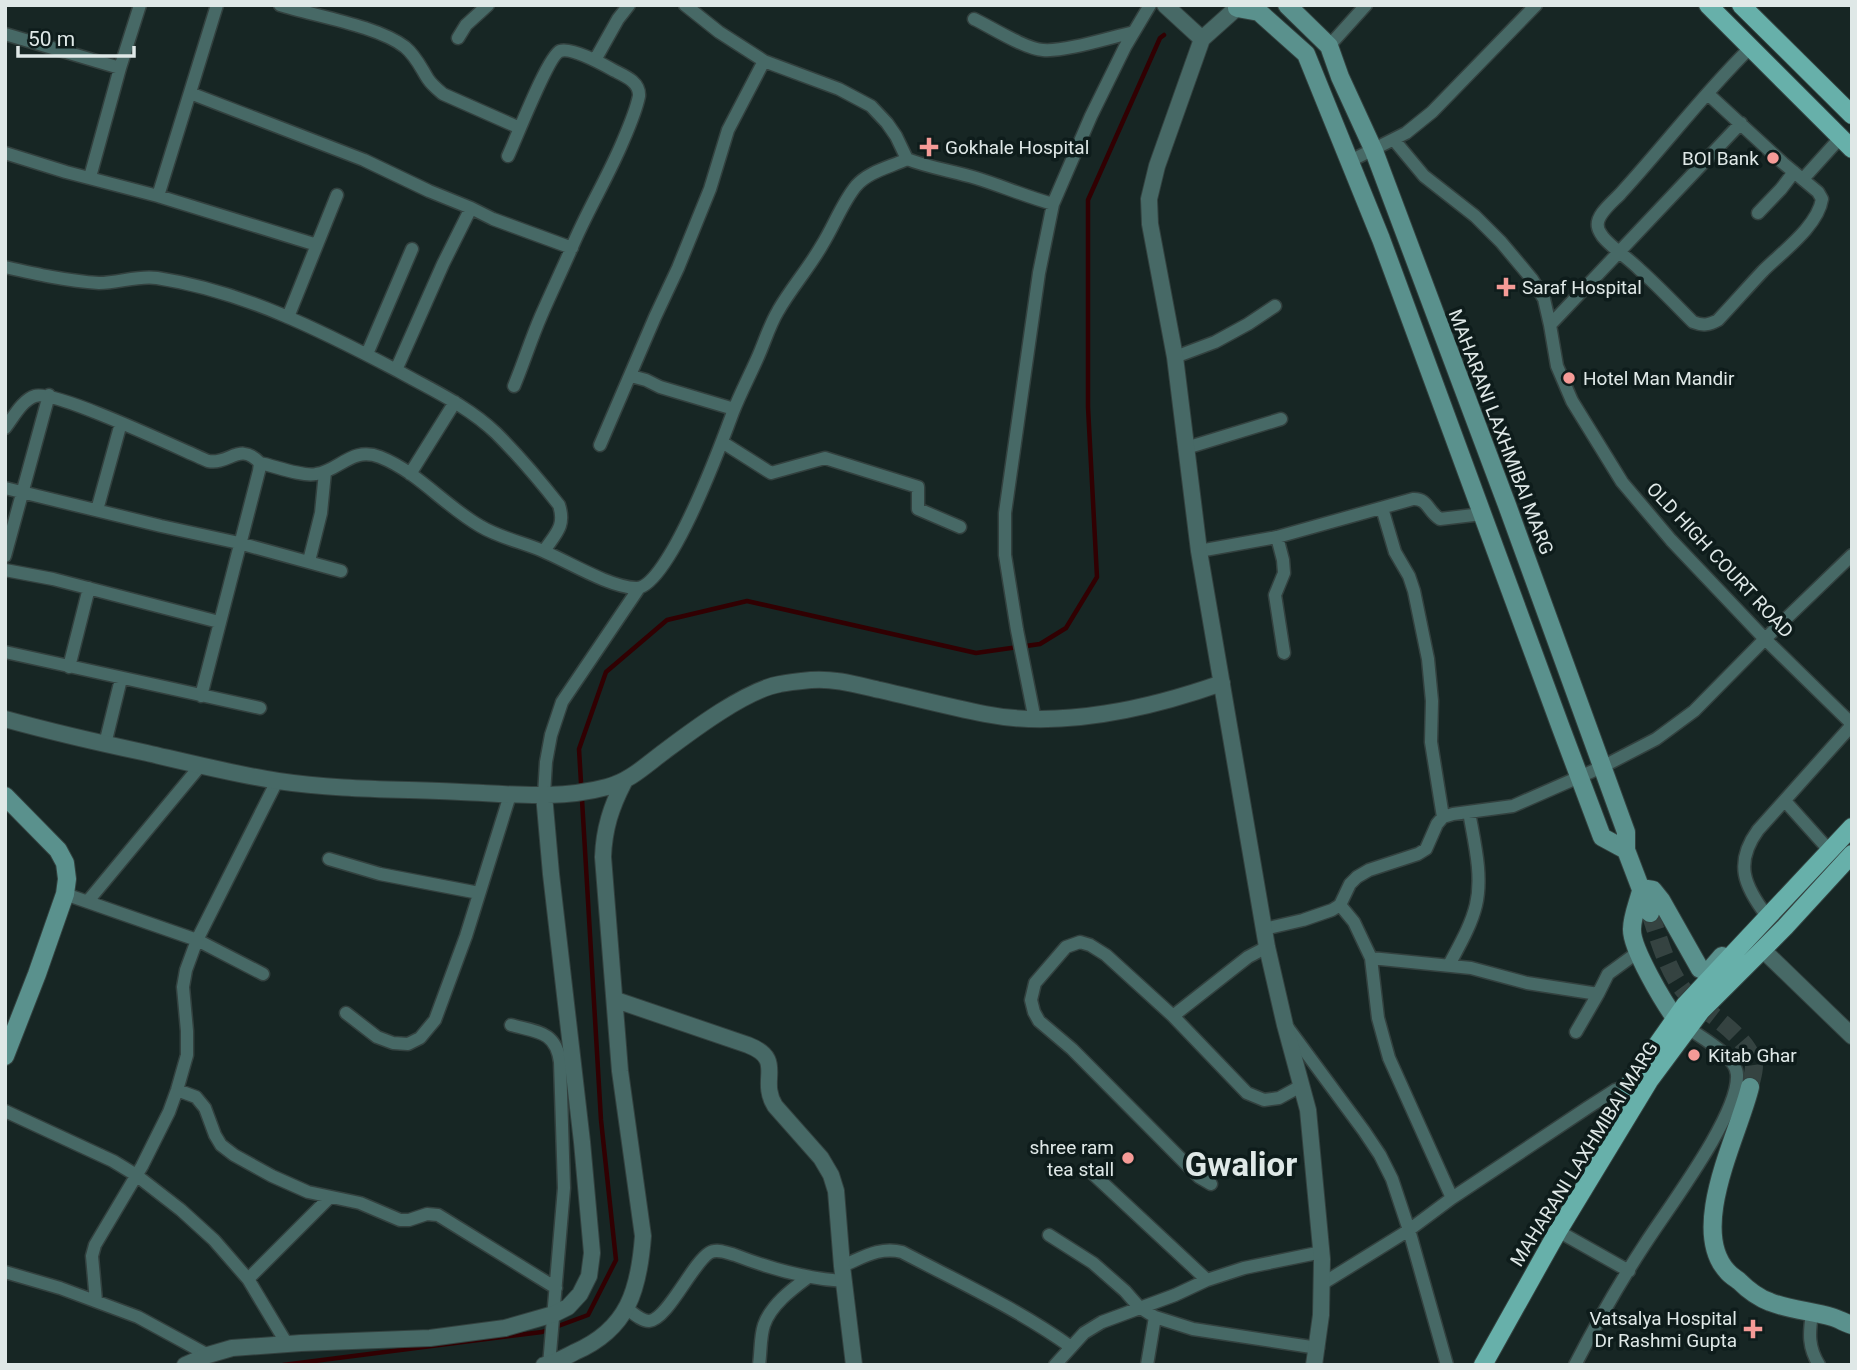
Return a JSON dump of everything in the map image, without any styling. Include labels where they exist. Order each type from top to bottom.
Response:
[{"type":"main road","name":"MAHARANI LAXHMIBAI MARG","points":[[1287,5],[1329,46],[1340,78],[1374,151],[1626,832],[1626,850],[1650,913]]},
{"type":"main road","points":[[1708,5],[1846,144]]},
{"type":"main road","points":[[1741,5],[1852,115]]},
{"type":"main road","points":[[1238,7],[1259,12],[1307,54],[1381,239],[1602,837],[1626,850]]},
{"type":"main road","points":[[5,796],[58,850],[65,863],[67,879],[65,894],[37,974],[5,1056]]},
{"type":"main road","points":[[1628,1086],[1682,1024],[1685,1005],[1852,827]]},
{"type":"main road","name":"MAHARANI LAXHMIBAI MARG","points":[[1483,1365],[1558,1231],[1682,1024],[1701,1011],[1852,853]]},
{"type":"main road","points":[[1682,1024],[1667,1006],[1635,948],[1632,929],[1642,891],[1653,890],[1661,900],[1693,958],[1704,971],[1709,971],[1742,936],[1753,932]]},
{"type":"main road","points":[[1751,1087],[1718,1186],[1714,1214],[1716,1251],[1725,1270],[1768,1301],[1852,1325]]},
{"type":"street","points":[[90,177],[140,5]]},
{"type":"street","points":[[158,196],[217,5]]},
{"type":"street","points":[[280,5],[355,25],[393,39],[415,56],[433,86],[443,94],[520,128]]},
{"type":"street","points":[[458,38],[466,25],[488,5]]},
{"type":"street","points":[[595,60],[629,5]]},
{"type":"street","points":[[684,5],[764,61],[839,89],[871,106],[896,136],[907,159],[1053,204]]},
{"type":"street","points":[[1035,720],[1005,555],[1005,513],[1039,273],[1053,204],[1091,116],[1150,5]]},
{"type":"street","points":[[1165,5],[1202,39]]},
{"type":"street","points":[[1329,46],[1366,5]]},
{"type":"street","points":[[1350,162],[1406,133],[1432,112],[1536,5]]},
{"type":"street","points":[[1238,7],[1202,39],[1157,166],[1149,199],[1150,224],[1174,357],[1199,551],[1267,947],[1308,1110],[1322,1252],[1321,1315],[1314,1365]]},
{"type":"street","points":[[974,19],[1030,47],[1044,50],[1067,48],[1134,32]]},
{"type":"street","points":[[5,34],[120,68]]},
{"type":"street","points":[[1708,94],[1818,192],[1822,200],[1821,208],[1804,231],[1718,320],[1711,325],[1701,325],[1693,322],[1641,270],[1604,238],[1597,223],[1600,216],[1708,94],[1750,48]]},
{"type":"street","points":[[508,156],[552,58],[558,52],[566,51],[595,60],[635,83],[639,91],[628,131],[541,316],[514,386]]},
{"type":"street","points":[[600,445],[688,245],[728,130],[764,61]]},
{"type":"street","points":[[191,93],[364,160],[514,228],[572,248]]},
{"type":"street","points":[[1550,326],[1741,122]]},
{"type":"street","name":"OLD HIGH COURT ROAD","points":[[1394,140],[1424,176],[1475,216],[1532,279],[1544,299],[1557,366],[1572,401],[1622,482],[1671,540],[1852,725],[1749,842],[1744,871],[1747,885],[1768,916]]},
{"type":"street","points":[[1758,213],[1781,189],[1846,144]]},
{"type":"street","points":[[5,153],[317,245]]},
{"type":"street","points":[[185,1365],[232,1348],[430,1338],[505,1328],[553,1316],[568,1307],[580,1294],[589,1276],[592,1253],[551,874],[550,795],[546,762],[551,734],[562,702],[639,589],[647,585],[662,569],[697,503],[734,409],[777,312],[822,246],[856,186],[880,170],[907,159]]},
{"type":"street","points":[[288,317],[337,195]]},
{"type":"street","points":[[396,370],[471,208]]},
{"type":"street","points":[[367,354],[412,249]]},
{"type":"street","points":[[5,267],[61,279],[101,283],[155,278],[218,293],[288,317],[367,354],[455,402],[496,433],[559,505],[561,525],[544,551]]},
{"type":"street","points":[[1174,357],[1215,342],[1275,306]]},
{"type":"street","points":[[631,376],[734,409]]},
{"type":"street","points":[[5,428],[27,400],[36,395],[49,395],[216,463],[236,454],[245,454],[255,457],[260,463],[314,475],[325,472],[348,458],[377,456],[398,465],[480,526],[544,551],[611,582],[639,589]]},
{"type":"street","points":[[5,556],[49,395]]},
{"type":"street","points":[[410,474],[455,402]]},
{"type":"street","points":[[1186,448],[1281,419]]},
{"type":"street","points":[[97,510],[121,423]]},
{"type":"street","points":[[722,443],[771,473],[825,458],[918,487],[918,509],[960,527]]},
{"type":"street","points":[[201,696],[260,463]]},
{"type":"street","points":[[309,561],[321,513],[325,472]]},
{"type":"street","points":[[5,488],[239,543],[341,571]]},
{"type":"street","points":[[1199,551],[1278,537],[1413,499],[1425,502],[1440,519],[1482,514]]},
{"type":"street","points":[[1382,508],[1395,552],[1414,591],[1428,659],[1432,701],[1431,742],[1443,817]]},
{"type":"street","points":[[1278,537],[1284,573],[1275,595],[1284,653]]},
{"type":"street","points":[[1264,929],[1303,920],[1340,905],[1350,884],[1357,877],[1368,870],[1426,849],[1443,817],[1513,806],[1602,767],[1656,739],[1694,711],[1852,555]]},
{"type":"street","points":[[5,570],[53,579],[219,622]]},
{"type":"street","points":[[69,667],[89,588]]},
{"type":"street","points":[[5,652],[260,708]]},
{"type":"street","points":[[105,744],[121,679]]},
{"type":"street","points":[[5,719],[105,744],[277,780],[395,791],[550,795],[587,792],[624,782],[697,727],[746,698],[777,684],[817,680],[848,683],[985,714],[1035,720],[1089,715],[1153,704],[1222,683]]},
{"type":"street","points":[[88,901],[201,765]]},
{"type":"street","points":[[96,1300],[92,1256],[95,1245],[142,1166],[169,1112],[187,1055],[183,987],[186,970],[197,940],[277,780]]},
{"type":"street","points":[[511,1025],[541,1033],[552,1040],[558,1049],[564,1188],[548,1363],[593,1344],[615,1327],[636,1284],[641,1261],[643,1236],[620,1071],[603,857],[604,839],[614,802],[624,782]]},
{"type":"street","points":[[346,1013],[377,1037],[393,1043],[408,1044],[420,1038],[435,1020],[456,966],[510,795]]},
{"type":"street","points":[[1785,801],[1829,850]]},
{"type":"street","points":[[1450,965],[1466,933],[1477,902],[1478,880],[1469,812]]},
{"type":"street","points":[[329,859],[380,874],[479,893]]},
{"type":"street","points":[[65,894],[197,940],[263,974]]},
{"type":"street","points":[[1340,905],[1354,922],[1371,958],[1378,1018],[1389,1058],[1452,1198]]},
{"type":"street","points":[[1211,1184],[1199,1177],[1072,1049],[1040,1021],[1034,1012],[1031,1000],[1035,983],[1066,947],[1080,942],[1107,955],[1173,1016],[1247,1093],[1264,1100],[1279,1098],[1301,1086]]},
{"type":"street","points":[[1173,1016],[1248,957],[1267,947]]},
{"type":"street","points":[[1762,949],[1852,1036]]},
{"type":"street","points":[[1576,1032],[1608,974],[1638,953]]},
{"type":"street","points":[[1371,958],[1471,968],[1527,983],[1598,994]]},
{"type":"street","points":[[616,1000],[759,1049],[766,1055],[771,1099],[821,1158],[836,1191],[855,1365]]},
{"type":"street","points":[[1575,1365],[1629,1271],[1714,1139],[1736,1088],[1738,1072],[1732,1063],[1717,1048],[1682,1024]]},
{"type":"street","points":[[1285,1026],[1326,1078],[1380,1155],[1392,1179],[1447,1365]]},
{"type":"street","points":[[1322,1284],[1409,1230],[1452,1198],[1615,1090],[1650,1081]]},
{"type":"street","points":[[177,1090],[196,1097],[205,1108],[221,1145],[272,1176],[307,1192],[360,1203],[400,1220],[427,1214],[438,1215],[556,1288]]},
{"type":"street","points":[[5,1111],[113,1161],[136,1175],[214,1240],[248,1279],[287,1344]]},
{"type":"street","points":[[1091,1172],[1207,1280]]},
{"type":"street","points":[[248,1279],[329,1198]]},
{"type":"street","points":[[1558,1231],[1629,1271]]},
{"type":"street","points":[[1049,1235],[1093,1264],[1125,1291],[1139,1307],[1155,1318],[1193,1329],[1318,1348]]},
{"type":"street","points":[[626,1308],[644,1320],[656,1319],[701,1261],[717,1251],[807,1278],[843,1274],[884,1250],[892,1249],[1020,1315],[1070,1347]]},
{"type":"street","points":[[1055,1365],[1084,1333],[1102,1322],[1207,1280],[1267,1262],[1322,1252]]},
{"type":"street","points":[[5,1272],[96,1300],[138,1317],[208,1355]]},
{"type":"street","points":[[759,1365],[765,1322],[788,1293],[807,1278]]},
{"type":"street","points":[[1812,1314],[1810,1345],[1819,1365]]},
{"type":"street","points":[[1147,1365],[1155,1318]]},
{"type":"waterway","points":[[283,1365],[542,1332],[588,1315],[616,1260],[601,1120],[579,749],[606,672],[667,620],[747,601],[976,653],[1040,644],[1066,628],[1097,577],[1088,407],[1088,200],[1160,38],[1164,35]]},
{"type":"tunnel","points":[[1650,913],[1664,954],[1679,984],[1693,1000],[1736,1035],[1751,1055],[1754,1066],[1750,1087]]},
{"type":"place","name":"Gokhale Hospital","points":[[929,147]]},
{"type":"place","name":"BOI Bank","points":[[1773,158]]},
{"type":"place","name":"Saraf Hospital","points":[[1506,287]]},
{"type":"place","name":"Hotel Man Mandir","points":[[1569,378]]},
{"type":"place","name":"Kitab Ghar","points":[[1694,1055]]},
{"type":"place","name":"shree ram tea stall","points":[[1128,1158]]},
{"type":"place","name":"Vatsalya Hospital Dr Rashmi Gupta","points":[[1753,1329]]},
{"type":"district","name":"Gwalior","points":[[1241,1164]]}]
